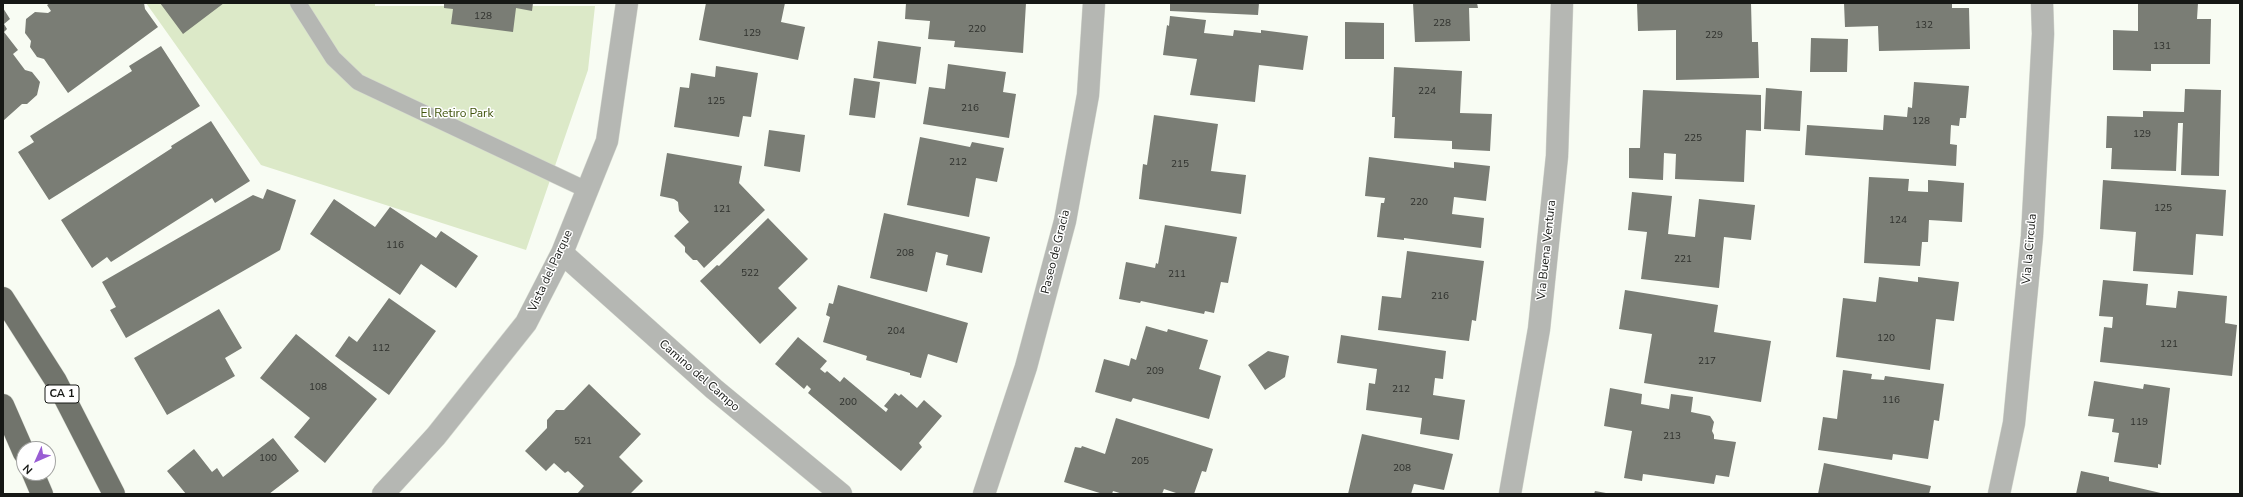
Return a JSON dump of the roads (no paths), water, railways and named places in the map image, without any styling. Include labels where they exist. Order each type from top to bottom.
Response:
[{"type":"highway","name":"CA 1","points":[[3,298],[56,381],[114,494]]},
{"type":"highway","points":[[3,404],[19,441]]},
{"type":"highway","points":[[36,481],[42,494]]},
{"type":"street","name":"Vista del Parque","points":[[383,494],[436,436],[526,323],[562,253],[607,141],[627,3]]},
{"type":"street","name":"Paseo de Gracia","points":[[984,494],[1026,368],[1065,221],[1088,95],[1094,3]]},
{"type":"street","name":"Via Buena Ventura","points":[[1510,494],[1539,329],[1557,156],[1562,3]]},
{"type":"street","name":"Via la Circula","points":[[1999,494],[2014,423],[2032,236],[2043,34],[2042,3]]},
{"type":"street","name":"Camino del Campo","points":[[562,253],[714,389],[841,494]]},
{"type":"lane","points":[[298,3],[308,10],[333,58],[358,82],[587,190]]},
{"type":"park label","name":"El Retiro Park","points":[[457,114]]}]
